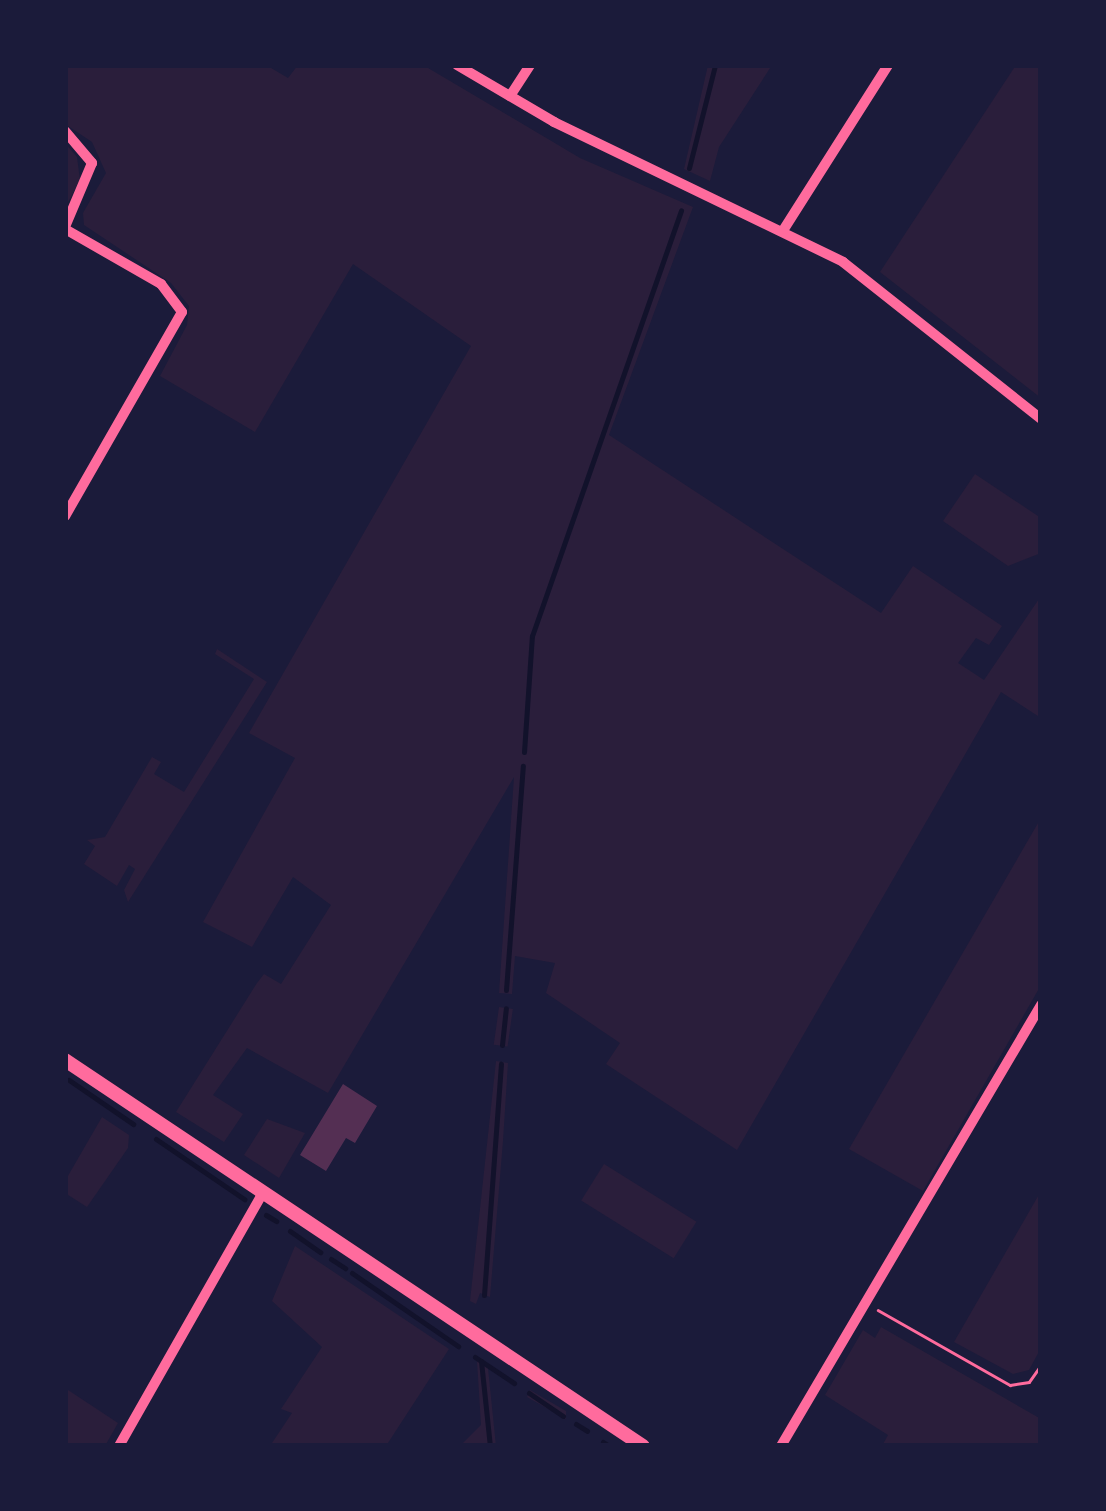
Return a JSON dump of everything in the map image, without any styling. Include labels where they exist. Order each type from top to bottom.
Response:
[{"type":"main road","points":[[65,1060],[643,1446]]},
{"type":"street","points":[[458,65],[510,96],[784,229],[874,282],[1041,419]]},
{"type":"street","points":[[510,96],[530,65]]},
{"type":"street","points":[[784,229],[888,65]]},
{"type":"street","points":[[65,131],[92,164],[65,228],[160,284],[182,312],[65,516]]},
{"type":"street","points":[[781,1446],[1041,1005]]},
{"type":"street","points":[[119,1446],[263,1193]]},
{"type":"path","points":[[868,1304],[1010,1385],[1029,1382],[1041,1365]]},
{"type":"shaded area","points":[[65,65],[266,65],[288,78],[298,65],[423,65],[580,158],[693,207],[609,435],[881,613],[913,566],[1002,626],[989,645],[976,638],[958,663],[984,680],[1041,596],[1041,718],[1001,692],[737,1150],[606,1064],[620,1043],[546,993],[555,963],[515,956],[512,994],[499,993],[514,777],[328,1093],[247,1048],[213,1095],[243,1114],[224,1142],[176,1112],[257,983],[264,974],[281,984],[331,905],[293,877],[252,947],[203,922],[295,758],[249,733],[471,346],[353,264],[255,432],[160,376],[187,325],[189,306],[171,283],[84,225],[83,213],[106,173],[92,142],[65,124]]},
{"type":"shaded area","points":[[708,65],[772,65],[719,147],[710,181],[684,169]]},
{"type":"shaded area","points":[[1016,65],[1041,65],[1041,398],[880,272]]},
{"type":"shaded area","points":[[65,143],[77,157],[80,180],[65,208]]},
{"type":"shaded area","points":[[975,474],[1041,518],[1041,553],[1008,566],[943,521]]},
{"type":"shaded area","points":[[217,649],[267,682],[128,902],[124,890],[135,869],[129,865],[117,886],[84,864],[95,846],[87,840],[105,837],[152,757],[161,762],[154,774],[184,792],[254,679],[215,654]]},
{"type":"shaded area","points":[[1041,818],[1041,985],[923,1191],[849,1149]]},
{"type":"shaded area","points":[[499,1007],[513,1009],[508,1047],[494,1045]]},
{"type":"shaded area","points":[[496,1061],[508,1063],[503,1141],[490,1297],[480,1293],[476,1304],[470,1301]]},
{"type":"shaded area","points":[[102,1117],[129,1135],[128,1148],[87,1207],[65,1193],[65,1181]]},
{"type":"shaded area","points":[[267,1119],[305,1133],[279,1178],[244,1155]]},
{"type":"shaded area","points":[[604,1164],[696,1222],[674,1258],[581,1200]]},
{"type":"shaded area","points":[[1041,1191],[1041,1348],[1029,1370],[1013,1374],[954,1342]]},
{"type":"shaded area","points":[[295,1246],[449,1349],[386,1446],[270,1446],[292,1413],[281,1409],[322,1347],[272,1301]]},
{"type":"shaded area","points":[[881,1327],[1041,1419],[1041,1446],[882,1446],[888,1435],[825,1395],[863,1330],[875,1338]]},
{"type":"shaded area","points":[[477,1361],[488,1368],[496,1446],[460,1446],[481,1425]]},
{"type":"shaded area","points":[[65,1388],[118,1423],[105,1446],[65,1444]]},
{"type":"shaded area","points":[[530,1390],[566,1411],[566,1419],[527,1397]]},
{"type":"building","points":[[343,1084],[377,1106],[355,1143],[346,1138],[326,1171],[300,1155]]},
{"type":"waterway","points":[[689,168],[715,65]]},
{"type":"waterway","points":[[524,752],[532,636],[681,210]]},
{"type":"waterway","points":[[506,990],[523,766]]},
{"type":"waterway","points":[[502,1045],[506,1008]]},
{"type":"waterway","points":[[484,1295],[501,1064]]},
{"type":"waterway","points":[[69,1080],[133,1124]]},
{"type":"waterway","points":[[156,1139],[244,1199]]},
{"type":"waterway","points":[[266,1215],[276,1221]]},
{"type":"waterway","points":[[290,1231],[320,1252]]},
{"type":"waterway","points":[[331,1259],[345,1268]]},
{"type":"waterway","points":[[352,1273],[458,1346]]},
{"type":"waterway","points":[[475,1357],[514,1383]]},
{"type":"waterway","points":[[481,1361],[490,1446]]},
{"type":"waterway","points":[[529,1393],[563,1416]]},
{"type":"waterway","points":[[576,1424],[587,1431]]},
{"type":"waterway","points":[[603,1442],[609,1446]]}]
